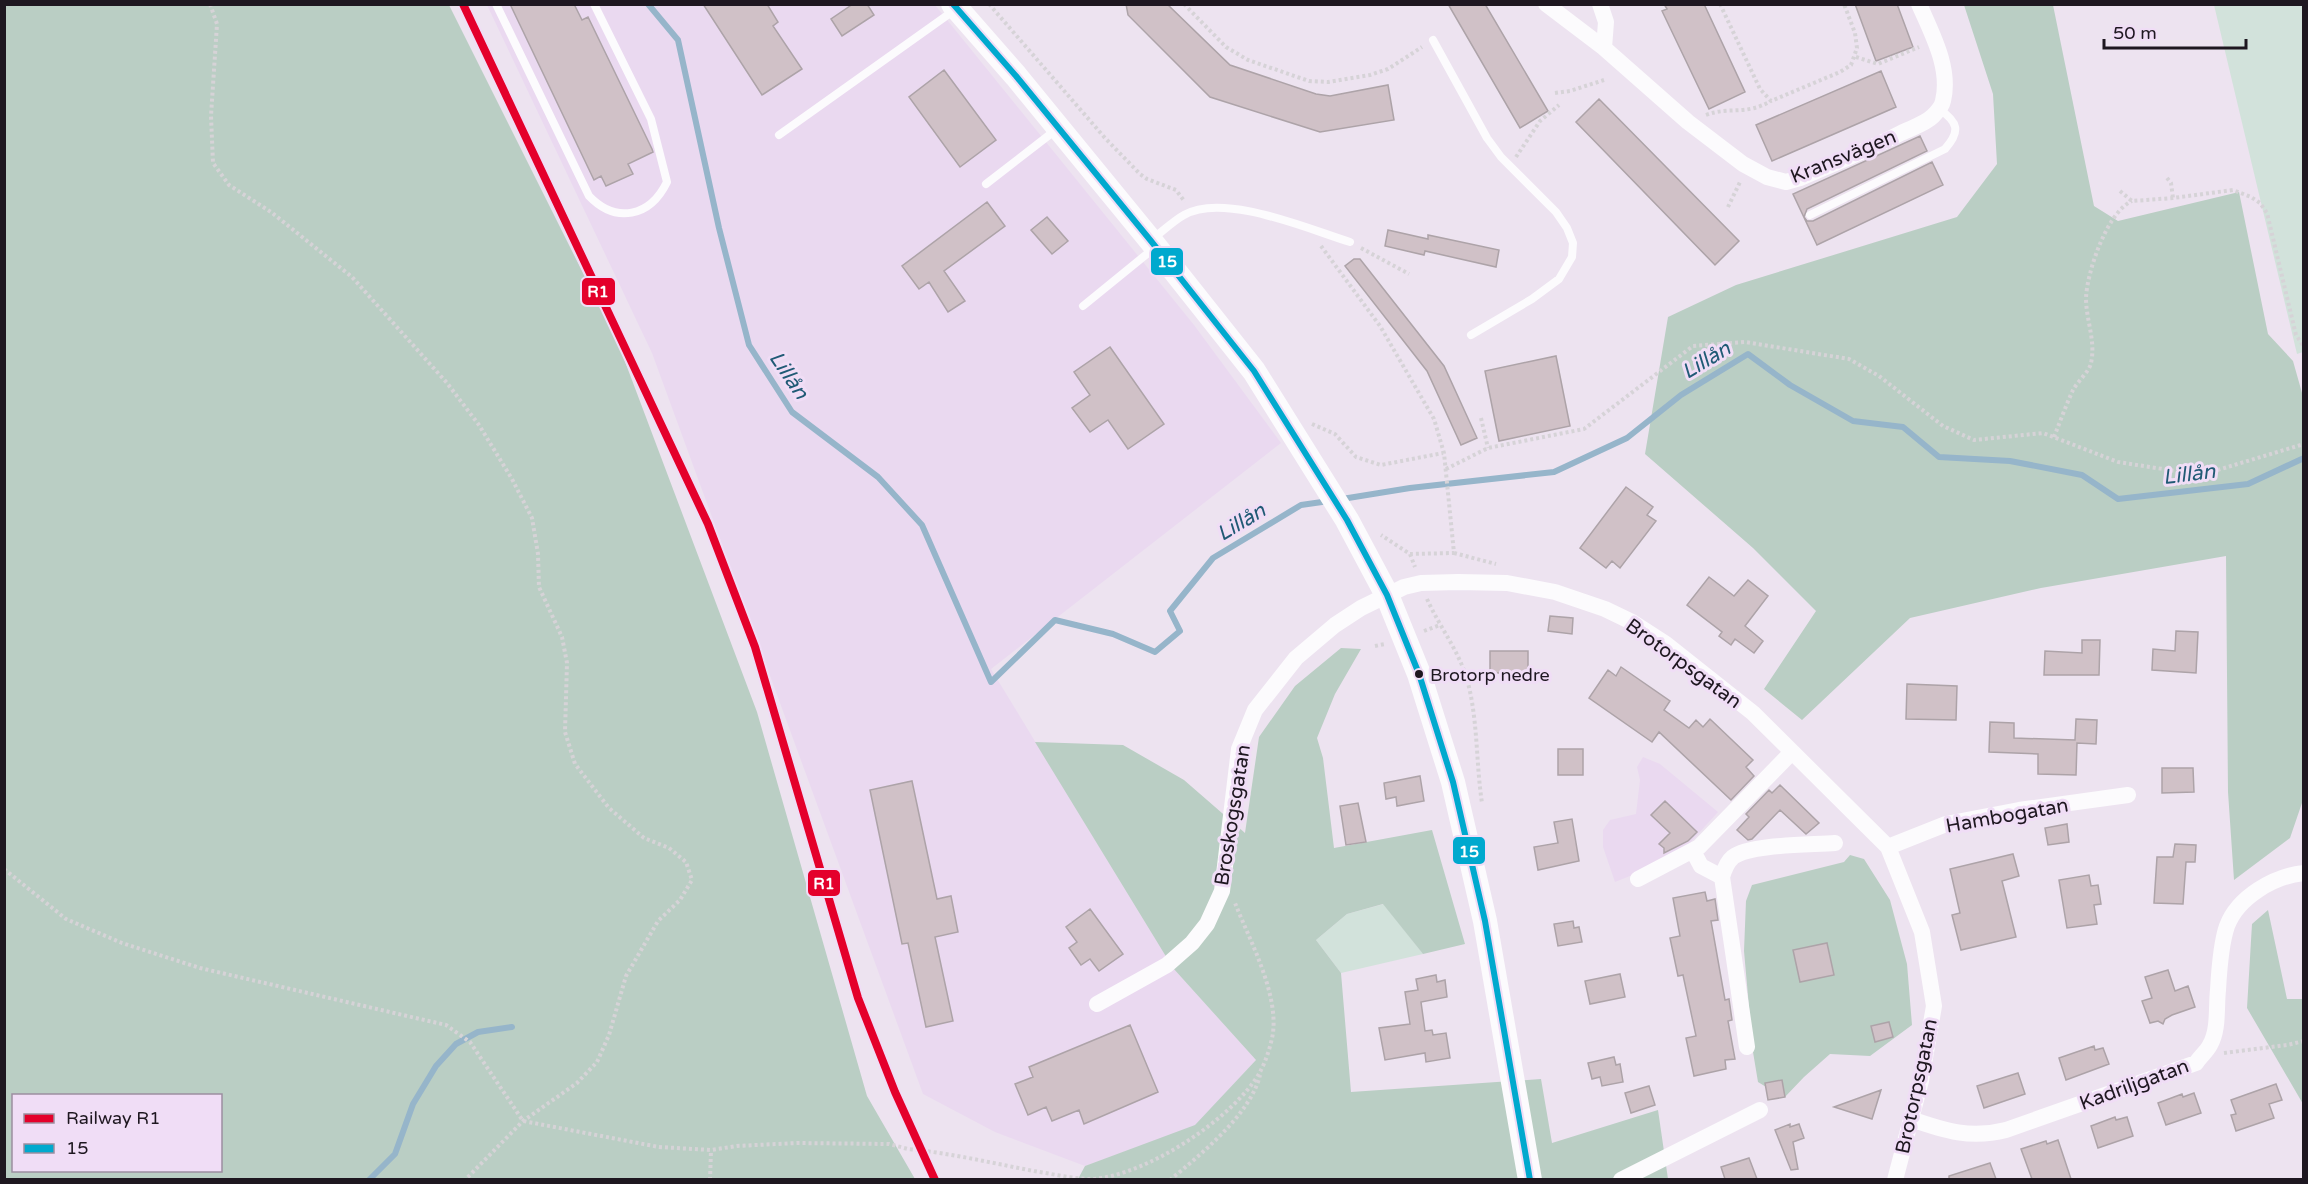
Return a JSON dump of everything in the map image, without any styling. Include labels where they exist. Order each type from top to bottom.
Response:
[{"type":"street","name":"Kransvägen","points":[[1546,4],[1604,48],[1688,122],[1748,167],[1767,177],[1786,182],[1800,178],[1921,123],[1933,116],[1939,109]]},
{"type":"street","points":[[1600,4],[1606,22],[1604,48]]},
{"type":"street","points":[[1919,4],[1942,58],[1945,86],[1943,103],[1939,109]]},
{"type":"street","points":[[954,6],[1154,244],[1254,371],[1347,520],[1387,595],[1419,674],[1453,782],[1485,921],[1530,1179]]},
{"type":"street","name":"Brotorpsgatan","points":[[1387,595],[1404,587],[1420,584],[1507,583],[1555,592],[1605,609],[1632,622],[1665,644],[1753,713],[1888,847],[1922,932],[1934,1006],[1921,1081],[1895,1179]]},
{"type":"street","name":"Broskogsgatan","points":[[1096,1004],[1167,965],[1192,943],[1207,924],[1222,891],[1239,749],[1255,710],[1296,658],[1335,625],[1387,595]]},
{"type":"street","points":[[1638,879],[1693,851],[1792,752]]},
{"type":"street","name":"Hambogatan","points":[[1888,847],[1946,824],[2019,810],[2128,795]]},
{"type":"street","points":[[1747,1047],[1722,877],[1724,869],[1734,857],[1753,849],[1834,843]]},
{"type":"street","points":[[1693,851],[1701,866],[1722,877]]},
{"type":"street","name":"Kadriljgatan","points":[[1911,1119],[1959,1133],[1985,1135],[2006,1130],[2196,1063],[2211,1044],[2217,1017],[2218,991],[2228,926],[2245,899],[2261,888],[2292,874],[2304,873]]},
{"type":"street","points":[[1621,1179],[1760,1110]]},
{"type":"lane","points":[[496,4],[589,196],[600,208],[615,214],[633,212],[650,205],[661,196],[668,182],[651,119],[594,4]]},
{"type":"lane","points":[[779,135],[954,6]]},
{"type":"lane","points":[[1432,40],[1487,138],[1556,212],[1567,228],[1573,243],[1572,257],[1566,270],[1548,288],[1471,335]]},
{"type":"lane","points":[[1810,215],[1945,149],[1956,134],[1956,126],[1939,109]]},
{"type":"lane","points":[[986,184],[1058,129]]},
{"type":"lane","points":[[1083,306],[1185,214],[1208,206],[1254,212],[1350,242]]},
{"type":"path","points":[[210,4],[217,24],[210,116],[213,163],[229,185],[271,212],[352,277],[447,383],[478,425],[512,479],[532,518],[538,554],[540,587],[562,638],[567,663],[565,732],[575,764],[609,808],[644,838],[669,848],[686,862],[693,880],[680,900],[658,921],[626,976],[609,1035],[597,1062],[577,1083],[523,1121],[465,1179]]},
{"type":"path","points":[[989,4],[1105,138],[1140,174],[1176,190],[1194,211]]},
{"type":"path","points":[[1184,4],[1226,47],[1248,60],[1310,81],[1346,80],[1379,72],[1405,60],[1432,40]]},
{"type":"path","points":[[1720,4],[1760,89],[1771,101]]},
{"type":"path","points":[[1688,122],[1718,111],[1755,110],[1851,65],[1856,57],[1857,48],[1855,33],[1844,4]]},
{"type":"path","points":[[1856,57],[1878,64],[1935,41]]},
{"type":"path","points":[[1555,93],[1570,91],[1604,80]]},
{"type":"path","points":[[1509,164],[1540,122],[1559,105]]},
{"type":"path","points":[[1728,207],[1748,167]]},
{"type":"path","points":[[2167,178],[2171,183],[2173,198]]},
{"type":"path","points":[[2054,437],[2074,389],[2091,364],[2092,334],[2086,298],[2095,257],[2116,213],[2122,205],[2132,201],[2233,190],[2259,203],[2266,213],[2296,335],[2304,347]]},
{"type":"path","points":[[2120,191],[2132,201]]},
{"type":"path","points":[[1309,230],[1380,326],[1434,419],[1444,453],[1454,553]]},
{"type":"path","points":[[1350,242],[1409,274]]},
{"type":"path","points":[[1446,469],[1488,448],[1584,429],[1693,346],[1745,342],[1849,359],[1879,376],[1943,426],[1974,440],[2043,433],[2118,462],[2201,475],[2304,444]]},
{"type":"path","points":[[1481,418],[1488,448]]},
{"type":"path","points":[[1306,421],[1335,434],[1356,457],[1381,465],[1444,453]]},
{"type":"path","points":[[1378,533],[1410,554],[1454,553],[1501,565]]},
{"type":"path","points":[[4,869],[66,919],[122,944],[200,968],[421,1018],[446,1026],[470,1042],[523,1121],[659,1147],[711,1150],[737,1146],[797,1143],[889,1143],[1051,1174],[1092,1179],[1118,1175],[1140,1168],[1213,1124],[1242,1096],[1261,1071]]},
{"type":"path","points":[[1170,1179],[1212,1144],[1241,1111],[1258,1083],[1273,1033],[1273,1010],[1266,983],[1233,898],[1222,891]]},
{"type":"path","points":[[2196,1063],[2217,1053],[2304,1041]]},
{"type":"path","points":[[710,1179],[711,1150]]},
{"type":"path","points":[[1045,1179],[1051,1174]]},
{"type":"shaded area","points":[[487,5],[935,5],[1194,325],[1281,443],[991,669],[1173,968],[1256,1060],[1195,1126],[1085,1166],[995,1132],[923,1094],[652,353]]},
{"type":"shaded area","points":[[2214,5],[2303,5],[2303,352],[2297,354]]},
{"type":"shaded area","points":[[1643,757],[1660,764],[1718,812],[1677,857],[1615,882],[1603,847],[1603,830],[1610,820],[1636,814],[1640,780],[1637,767]]},
{"type":"shaded area","points":[[1384,904],[1423,954],[1341,973],[1316,940],[1347,914]]},
{"type":"green space","points":[[5,4],[449,5],[618,343],[757,712],[867,1096],[915,1179],[5,1179]]},
{"type":"green space","points":[[1964,5],[2053,5],[2094,206],[2118,221],[2239,192],[2268,334],[2293,361],[2304,400],[2303,800],[2290,838],[2234,880],[2228,792],[2226,556],[2041,588],[1910,618],[1802,720],[1764,689],[1816,611],[1753,548],[1645,454],[1668,317],[1736,285],[1957,217],[1997,164],[1993,94]]},
{"type":"green space","points":[[1341,648],[1361,649],[1335,694],[1317,738],[1323,758],[1334,848],[1432,830],[1465,944],[1423,954],[1383,904],[1347,914],[1316,940],[1341,973],[1351,1092],[1541,1079],[1552,1143],[1658,1110],[1668,1179],[1078,1179],[1085,1166],[1195,1125],[1256,1060],[1173,968],[1035,742],[1123,745],[1184,780],[1245,833],[1259,737],[1295,686]]},
{"type":"green space","points":[[1850,855],[1864,859],[1890,900],[1907,964],[1912,1025],[1870,1056],[1830,1054],[1784,1098],[1758,1082],[1744,951],[1746,901],[1752,885],[1844,862]]},
{"type":"green space","points":[[2268,910],[2287,999],[2303,999],[2303,1104],[2247,1008],[2252,924]]},
{"type":"building","points":[[510,4],[574,4],[582,20],[588,17],[653,152],[628,164],[633,174],[606,186],[601,176],[594,180]]},
{"type":"building","points":[[703,4],[767,4],[778,22],[773,26],[802,69],[762,95]]},
{"type":"building","points":[[853,4],[867,4],[874,15],[842,36],[831,19]]},
{"type":"building","points":[[1126,4],[1167,4],[1230,65],[1316,94],[1330,96],[1388,85],[1394,120],[1320,132],[1210,97],[1128,15]]},
{"type":"building","points":[[1448,4],[1485,4],[1548,111],[1520,128]]},
{"type":"building","points":[[1664,4],[1704,4],[1745,92],[1709,109],[1662,11],[1667,9]]},
{"type":"building","points":[[1855,4],[1897,4],[1913,47],[1876,61]]},
{"type":"building","points":[[944,70],[996,140],[960,167],[909,97]]},
{"type":"building","points":[[1881,71],[1896,107],[1772,161],[1756,125]]},
{"type":"building","points":[[1599,99],[1739,241],[1715,265],[1576,122]]},
{"type":"building","points":[[1920,136],[1927,151],[1807,209],[1804,217],[1807,221],[1813,221],[1932,162],[1943,185],[1817,245],[1793,194]]},
{"type":"building","points":[[987,202],[1005,226],[944,271],[965,301],[948,312],[929,282],[919,289],[902,266]]},
{"type":"building","points":[[1047,217],[1068,241],[1052,254],[1031,230]]},
{"type":"building","points":[[1388,230],[1428,239],[1428,235],[1499,250],[1496,267],[1425,251],[1424,255],[1385,246]]},
{"type":"building","points":[[1354,259],[1360,259],[1444,366],[1477,438],[1461,445],[1427,371],[1345,266]]},
{"type":"building","points":[[1110,347],[1164,424],[1128,449],[1108,420],[1090,432],[1072,408],[1090,395],[1074,372]]},
{"type":"building","points":[[1556,356],[1570,426],[1499,441],[1485,371]]},
{"type":"building","points":[[1626,487],[1653,507],[1647,515],[1656,521],[1620,568],[1612,561],[1606,568],[1580,548]]},
{"type":"building","points":[[1709,577],[1734,596],[1748,580],[1768,596],[1745,626],[1763,641],[1754,653],[1735,639],[1731,645],[1719,636],[1722,632],[1687,605]]},
{"type":"building","points":[[1550,616],[1573,618],[1572,634],[1548,631]]},
{"type":"building","points":[[2176,631],[2198,632],[2196,673],[2152,670],[2153,649],[2175,651]]},
{"type":"building","points":[[2082,640],[2100,640],[2099,675],[2044,675],[2045,651],[2082,653]]},
{"type":"building","points":[[1490,651],[1528,651],[1528,679],[1502,679],[1502,673],[1490,673]]},
{"type":"building","points":[[1621,667],[1670,701],[1664,710],[1689,728],[1696,720],[1703,727],[1710,719],[1753,760],[1746,767],[1754,776],[1731,800],[1659,732],[1652,742],[1589,698],[1608,670],[1616,676]]},
{"type":"building","points":[[1907,684],[1957,686],[1956,720],[1906,719]]},
{"type":"building","points":[[2076,719],[2097,720],[2096,744],[2077,743],[2076,775],[2038,774],[2038,754],[1989,752],[1990,722],[2014,723],[2014,738],[2075,740]]},
{"type":"building","points":[[1558,749],[1583,749],[1583,775],[1558,775]]},
{"type":"building","points":[[2162,768],[2193,768],[2194,792],[2162,793]]},
{"type":"building","points":[[1420,776],[1424,801],[1397,806],[1396,797],[1386,799],[1384,783]]},
{"type":"building","points":[[912,781],[937,899],[951,896],[958,932],[935,937],[953,1021],[926,1027],[908,943],[902,944],[870,790]]},
{"type":"building","points":[[1780,785],[1819,823],[1806,834],[1780,810],[1752,839],[1748,840],[1737,830],[1749,817],[1746,814],[1769,790],[1772,793]]},
{"type":"building","points":[[1665,801],[1697,832],[1688,841],[1664,853],[1664,848],[1659,844],[1670,833],[1651,815]]},
{"type":"building","points":[[1358,803],[1366,842],[1346,845],[1340,806]]},
{"type":"building","points":[[1572,819],[1579,861],[1538,870],[1534,847],[1558,843],[1554,822]]},
{"type":"building","points":[[2067,824],[2069,842],[2048,845],[2045,828]]},
{"type":"building","points":[[2175,844],[2196,845],[2195,862],[2186,862],[2183,904],[2154,903],[2157,857],[2173,857]]},
{"type":"building","points":[[2013,854],[2019,876],[2002,881],[2016,937],[1961,950],[1952,915],[1960,913],[1950,869]]},
{"type":"building","points":[[2089,875],[2091,886],[2098,885],[2101,904],[2094,905],[2097,924],[2067,928],[2059,880]]},
{"type":"building","points":[[1705,892],[1707,901],[1715,899],[1718,920],[1711,921],[1725,1000],[1729,999],[1732,1020],[1728,1021],[1735,1059],[1725,1060],[1726,1069],[1694,1076],[1686,1038],[1696,1036],[1683,975],[1678,976],[1670,938],[1680,936],[1673,898]]},
{"type":"building","points":[[1090,909],[1123,954],[1099,971],[1090,959],[1081,965],[1069,948],[1077,942],[1066,927]]},
{"type":"building","points":[[1573,921],[1574,928],[1579,927],[1582,942],[1558,946],[1554,924]]},
{"type":"building","points":[[1827,943],[1834,975],[1800,982],[1793,950]]},
{"type":"building","points":[[2168,970],[2175,991],[2188,986],[2195,1007],[2172,1015],[2165,1019],[2163,1024],[2158,1021],[2150,1023],[2142,1001],[2152,998],[2145,977]]},
{"type":"building","points":[[1620,974],[1625,997],[1590,1004],[1585,981]]},
{"type":"building","points":[[1436,975],[1437,982],[1445,980],[1447,997],[1421,1002],[1425,1031],[1432,1030],[1433,1035],[1446,1033],[1450,1058],[1426,1062],[1425,1053],[1385,1060],[1379,1028],[1410,1024],[1405,992],[1418,990],[1416,979]]},
{"type":"building","points":[[1889,1022],[1893,1037],[1875,1042],[1871,1026]]},
{"type":"building","points":[[1130,1025],[1158,1092],[1084,1124],[1079,1110],[1052,1121],[1046,1107],[1028,1115],[1015,1084],[1033,1077],[1029,1067]]},
{"type":"building","points":[[2094,1046],[2095,1050],[2103,1048],[2109,1064],[2066,1080],[2059,1058]]},
{"type":"building","points":[[1614,1057],[1616,1065],[1620,1064],[1623,1082],[1602,1086],[1600,1077],[1592,1079],[1588,1063]]},
{"type":"building","points":[[2018,1073],[2025,1094],[1984,1108],[1977,1086]]},
{"type":"building","points":[[1782,1080],[1785,1097],[1768,1100],[1765,1083]]},
{"type":"building","points":[[2276,1084],[2282,1100],[2269,1104],[2274,1118],[2236,1131],[2231,1115],[2236,1114],[2231,1100]]},
{"type":"building","points":[[1649,1086],[1655,1105],[1631,1113],[1625,1093]]},
{"type":"building","points":[[1881,1090],[1872,1119],[1834,1107]]},
{"type":"building","points":[[2194,1093],[2201,1113],[2166,1125],[2158,1103],[2182,1094],[2183,1097]]},
{"type":"building","points":[[2115,1117],[2116,1120],[2127,1117],[2133,1136],[2098,1148],[2091,1126]]},
{"type":"building","points":[[1790,1124],[1790,1127],[1799,1124],[1804,1138],[1793,1142],[1798,1169],[1791,1170],[1775,1130]]},
{"type":"building","points":[[2058,1140],[2071,1179],[2032,1179],[2021,1149],[2046,1141],[2047,1144]]},
{"type":"building","points":[[1749,1158],[1757,1179],[1725,1179],[1721,1167]]},
{"type":"building","points":[[1990,1163],[1996,1179],[1949,1179],[1949,1176]]},
{"type":"waterway","name":"Lillån","points":[[648,4],[678,40],[719,228],[749,345],[792,412],[878,477],[922,525],[991,682],[1055,620],[1113,634],[1155,652],[1180,631],[1170,611],[1213,558],[1301,505],[1329,501]]},
{"type":"waterway","name":"Lillån","points":[[1342,499],[1410,488],[1554,472],[1627,438],[1681,395],[1748,354],[1790,385],[1853,421],[1903,427],[1939,457],[2010,461],[2082,475],[2118,499],[2248,484],[2304,458]]},
{"type":"waterway","points":[[369,1180],[395,1154],[413,1104],[436,1066],[456,1044],[478,1032],[512,1027]]},
{"type":"rail line","name":"R1","points":[[463,4],[708,524],[755,647],[858,998],[895,1092],[935,1180]]},
{"type":"transit line","name":"15","points":[[953,4],[1016,76],[1254,371],[1347,520],[1387,595],[1419,674],[1453,782],[1485,921],[1530,1180]]},
{"type":"place","name":"Brotorp nedre","points":[[1419,674]]}]
